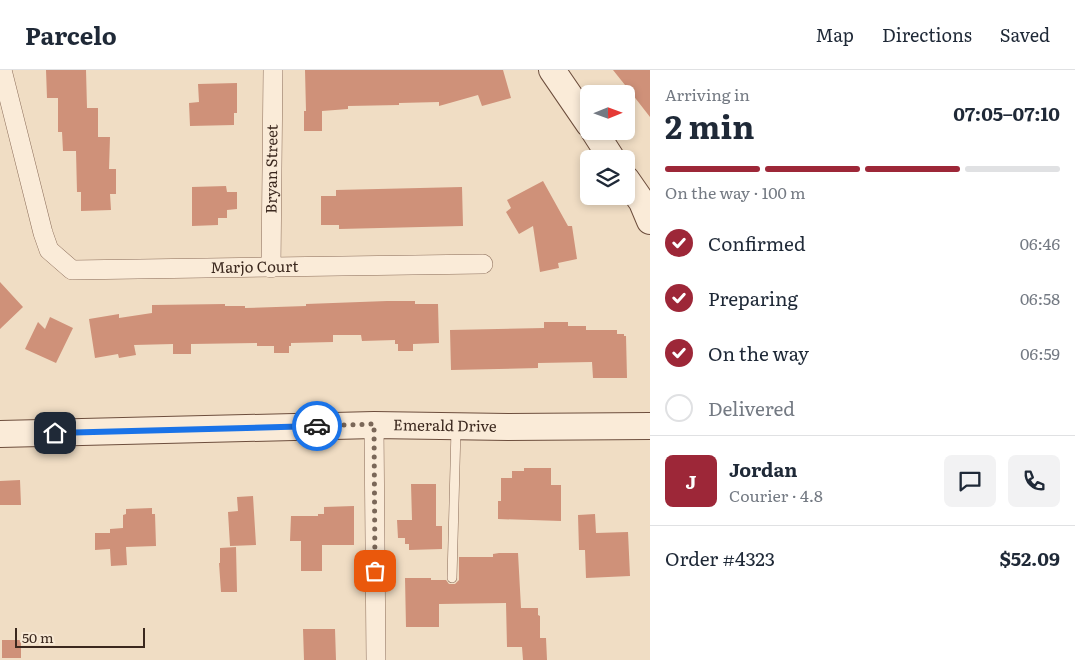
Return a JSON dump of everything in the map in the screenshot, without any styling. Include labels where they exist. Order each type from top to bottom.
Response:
[{"type":"main road","points":[[552,70],[580,111]]},
{"type":"main road","points":[[635,192],[642,202],[650,221]]},
{"type":"main road","name":"Emerald Drive","points":[[0,434],[374,424],[650,426]]},
{"type":"street","name":"Marjo Court","points":[[2,70],[43,233],[49,250],[72,270],[483,264]]},
{"type":"street","name":"Bryan Street","points":[[271,268],[273,70]]},
{"type":"street","points":[[374,424],[376,660]]},
{"type":"lane","points":[[452,578],[456,426]]},
{"type":"building","points":[[46,70],[86,70],[87,108],[98,108],[98,137],[110,137],[109,169],[116,169],[116,194],[110,194],[111,210],[81,211],[81,192],[77,192],[76,151],[63,151],[62,132],[58,132],[58,98],[47,98]]},
{"type":"building","points":[[305,70],[503,70],[511,98],[482,106],[478,95],[439,106],[439,102],[348,106],[348,109],[322,111],[322,131],[304,131],[304,111],[306,111]]},
{"type":"building","points":[[613,70],[650,70],[650,117],[635,98],[635,85],[625,85]]},
{"type":"building","points":[[237,83],[237,113],[234,113],[234,125],[190,126],[189,103],[199,102],[198,84]]},
{"type":"building","points":[[543,181],[568,226],[572,226],[577,259],[558,263],[559,268],[540,272],[533,226],[519,234],[506,212],[511,208],[507,200]]},
{"type":"building","points":[[226,186],[227,192],[237,192],[237,209],[227,210],[227,218],[218,218],[218,225],[192,226],[192,187]]},
{"type":"building","points":[[462,187],[463,226],[339,229],[339,225],[321,225],[321,196],[336,196],[336,190]]},
{"type":"building","points":[[0,282],[23,307],[0,329]]},
{"type":"building","points":[[415,301],[415,304],[438,304],[439,343],[413,344],[413,351],[398,351],[398,344],[395,344],[395,340],[362,341],[361,335],[333,335],[333,342],[291,343],[289,353],[274,353],[274,346],[257,346],[257,343],[191,344],[191,354],[173,354],[173,344],[134,345],[136,355],[119,358],[118,354],[95,358],[89,319],[119,314],[119,318],[152,313],[152,305],[225,304],[225,306],[245,306],[245,308]]},
{"type":"building","points":[[50,317],[73,328],[56,363],[25,349],[38,322],[45,329]]},
{"type":"building","points":[[544,322],[568,322],[568,326],[586,326],[586,330],[617,330],[617,334],[624,334],[626,336],[627,378],[593,378],[592,362],[538,363],[538,368],[451,370],[450,330],[544,328]]},
{"type":"building","points":[[524,468],[551,468],[551,485],[561,485],[561,521],[498,519],[498,501],[501,501],[501,478],[512,478],[512,471],[524,471]]},
{"type":"building","points":[[20,480],[21,505],[0,505],[0,481]]},
{"type":"building","points":[[411,484],[436,484],[436,526],[442,526],[442,549],[409,550],[409,544],[405,544],[405,538],[398,538],[397,520],[412,520]]},
{"type":"building","points":[[253,496],[256,545],[230,546],[228,512],[238,511],[237,497]]},
{"type":"building","points":[[354,506],[354,545],[322,545],[322,571],[301,571],[301,541],[290,541],[291,516],[318,516],[318,514],[324,514],[324,507]]},
{"type":"building","points":[[152,508],[152,514],[155,514],[156,546],[126,547],[127,565],[111,566],[110,549],[95,550],[95,533],[110,533],[110,529],[123,528],[123,515],[126,514],[126,509]]},
{"type":"building","points":[[595,514],[596,533],[628,532],[630,576],[586,578],[585,550],[579,550],[578,515]]},
{"type":"building","points":[[236,547],[237,592],[221,592],[220,548]]},
{"type":"building","points":[[518,553],[521,608],[538,608],[540,638],[546,638],[547,660],[523,660],[522,647],[507,647],[506,603],[439,604],[439,627],[406,627],[405,578],[431,578],[431,580],[446,580],[449,584],[455,584],[459,580],[459,557],[493,557],[493,554]]},
{"type":"building","points":[[303,629],[335,629],[336,660],[304,660]]},
{"type":"building","points":[[2,640],[21,640],[21,658],[2,658]]},
{"type":"way so far","points":[[317,426],[374,424],[375,571]]},
{"type":"route","points":[[55,433],[317,426]]}]
